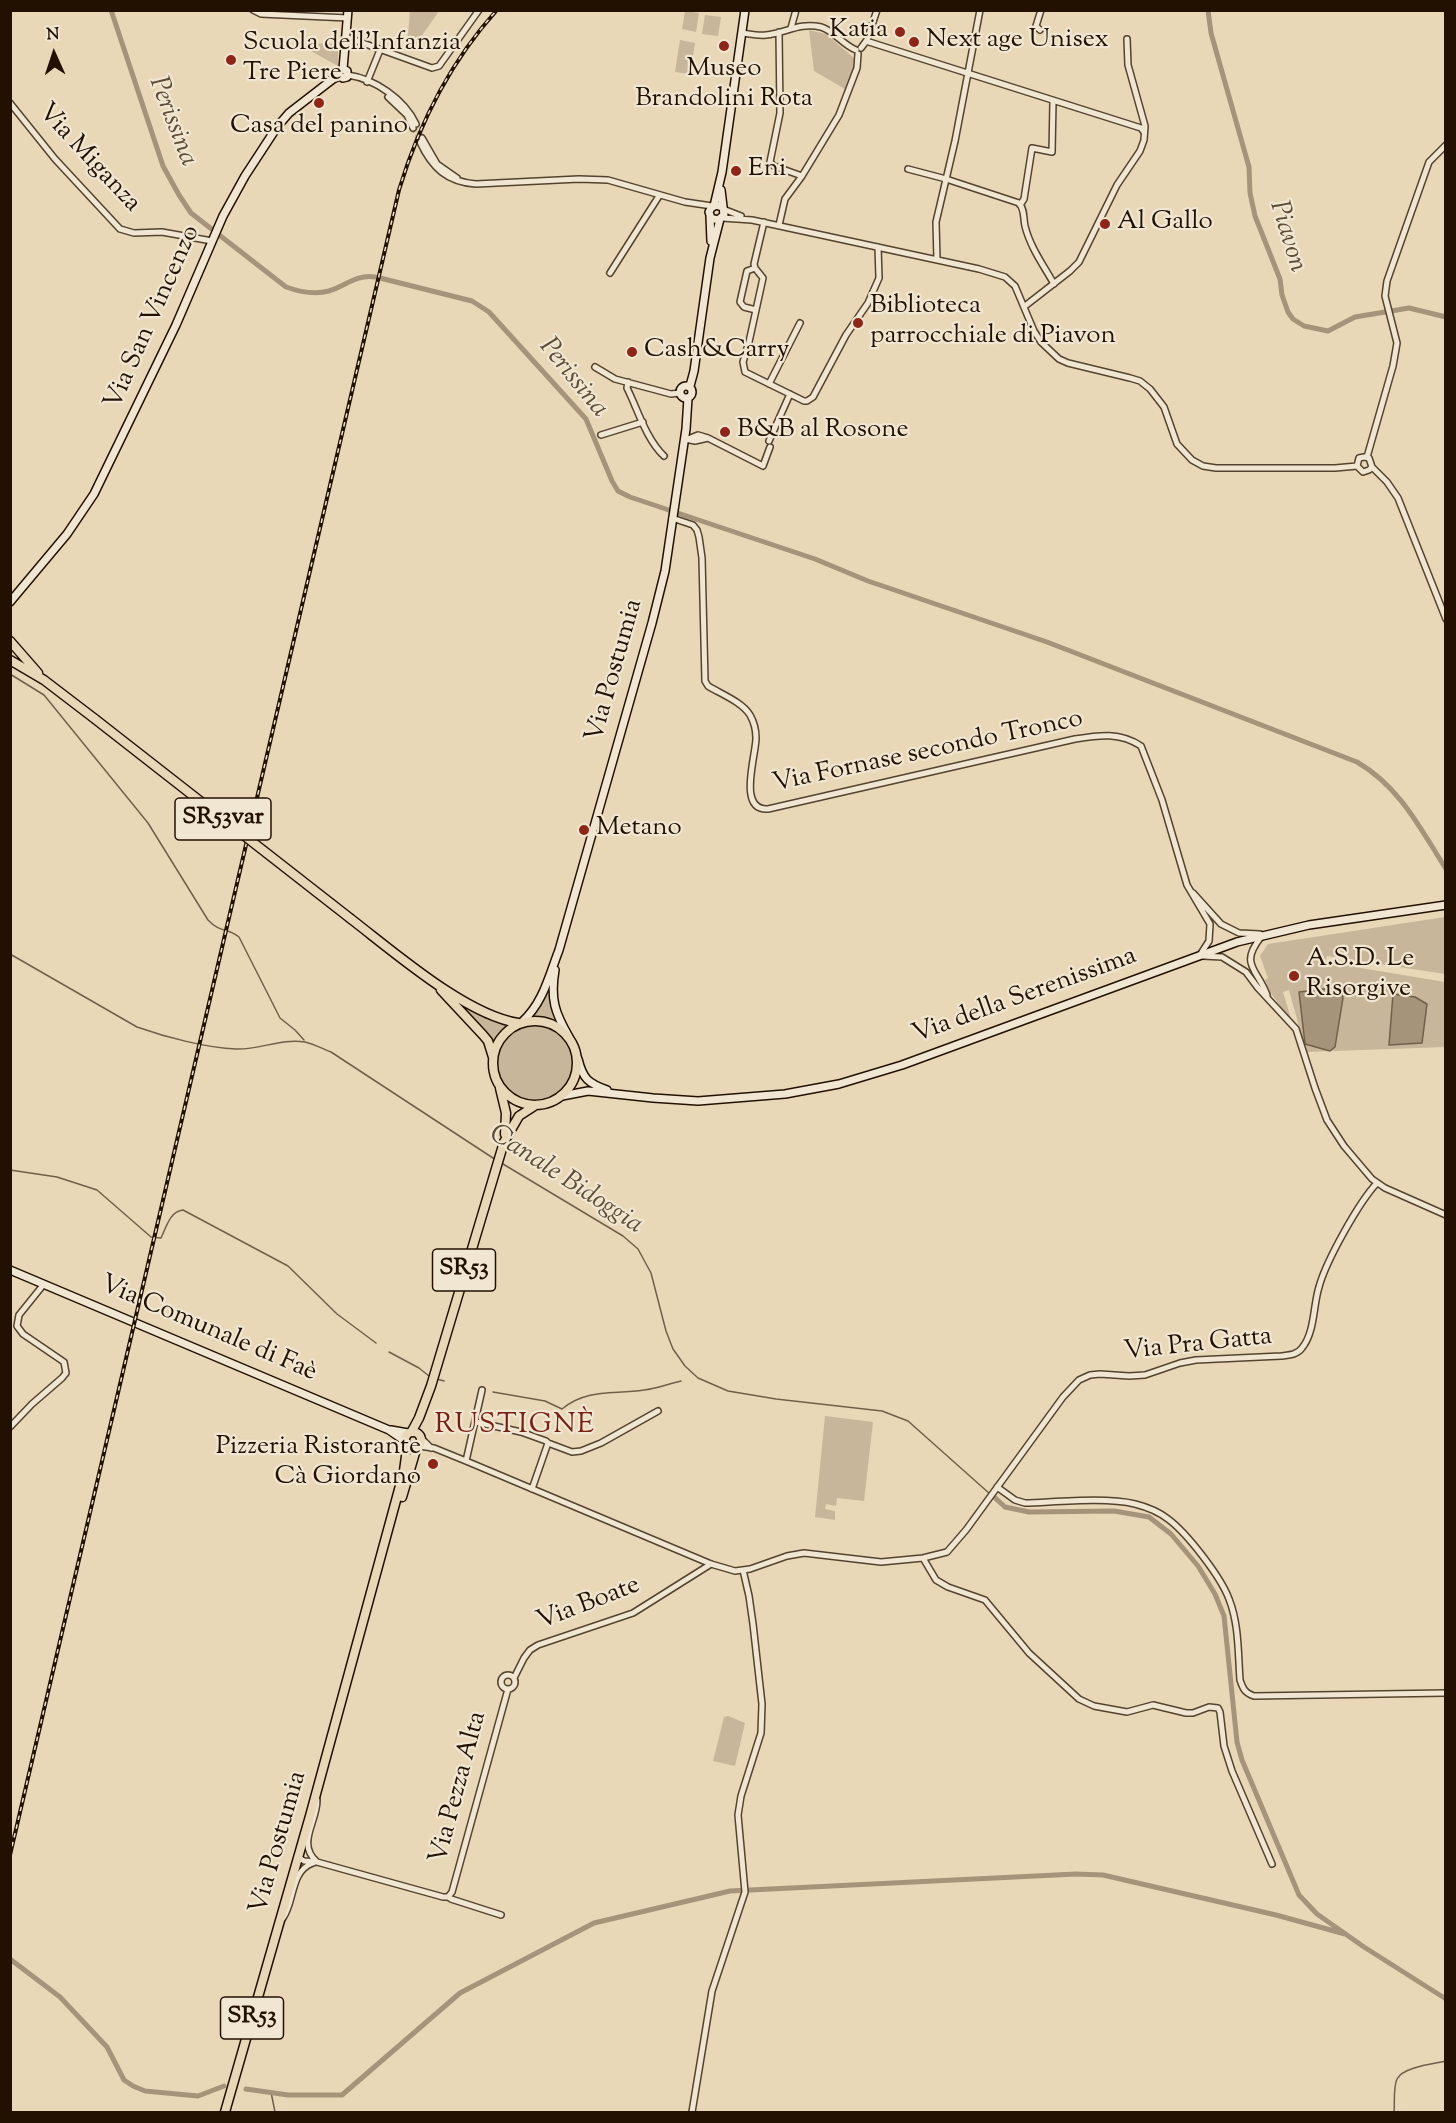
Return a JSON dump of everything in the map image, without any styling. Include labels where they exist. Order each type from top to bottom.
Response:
[{"type":"main road","points":[[710,258],[711,211],[722,172],[746,10]]},
{"type":"main road","points":[[344,74],[348,14]]},
{"type":"main road","name":"Via San Vincenzo","points":[[10,602],[67,534],[94,494],[177,325],[214,236],[238,188],[277,127],[295,108],[344,74]]},
{"type":"main road","points":[[690,386],[683,386],[680,393],[682,396],[688,398],[693,394],[690,386],[710,258],[721,218],[724,215],[722,172]]},
{"type":"main road","points":[[711,211],[722,208]]},
{"type":"main road","points":[[711,211],[713,219],[721,218]]},
{"type":"main road","name":"Via Postumia","points":[[521,1022],[533,1012],[541,1000],[559,950],[652,623],[665,571],[674,504],[687,439],[688,398]]},
{"type":"main road","name":"Via San Vincenzo","points":[[10,596],[20,590]]},
{"type":"main road","name":"SR53var","points":[[10,641],[44,680]]},
{"type":"main road","name":"SR53var","points":[[10,660],[44,680],[432,981],[503,1021],[521,1022]]},
{"type":"main road","name":"Via della Serenissima","points":[[615,1093],[698,1101],[785,1094],[839,1084],[902,1065],[1237,942],[1309,925],[1446,905]]},
{"type":"main road","name":"Via Postumia","points":[[559,950],[553,982],[554,1003],[557,1016],[569,1037]]},
{"type":"main road","name":"SR53var","points":[[432,981],[488,1041],[493,1057]]},
{"type":"main road","points":[[493,1057],[500,1038],[506,1031],[521,1022],[536,1020],[550,1023],[560,1028],[569,1037],[575,1047],[582,1074],[591,1084],[615,1093]]},
{"type":"main road","name":"SR53","points":[[493,1057],[493,1070],[500,1088]]},
{"type":"main road","points":[[561,1096],[574,1081],[578,1059]]},
{"type":"main road","points":[[500,1088],[516,1100],[536,1105]]},
{"type":"main road","name":"Via Postumia","points":[[500,1088],[507,1113],[504,1142]]},
{"type":"main road","points":[[561,1096],[583,1091],[615,1093]]},
{"type":"main road","name":"SR53","points":[[536,1105],[547,1103],[561,1096]]},
{"type":"main road","name":"Via Postumia","points":[[225,2112],[374,1586],[413,1439],[497,1162],[504,1142],[519,1116],[536,1105]]},
{"type":"main road","name":"Via Comunale di Faè","points":[[10,1270],[413,1439]]},
{"type":"street","points":[[253,10],[261,14],[348,14]]},
{"type":"street","points":[[346,37],[428,68],[435,68],[439,66],[479,10]]},
{"type":"street","points":[[791,28],[796,10]]},
{"type":"street","points":[[779,225],[785,199],[802,176],[839,115],[857,68],[858,51],[866,41],[877,10]]},
{"type":"street","points":[[937,260],[936,222],[980,10]]},
{"type":"street","points":[[1040,30],[1036,26],[1041,10]]},
{"type":"street","points":[[742,33],[764,36],[802,26],[823,28],[858,51]]},
{"type":"street","points":[[779,32],[780,113],[770,162],[774,166],[802,176]]},
{"type":"street","points":[[1025,306],[1070,271],[1083,255],[1117,185],[1140,151],[1145,126],[1128,65],[1127,39]]},
{"type":"street","points":[[866,41],[1141,128],[1144,132]]},
{"type":"street","points":[[370,83],[380,50]]},
{"type":"street","points":[[344,74],[370,83],[399,100],[409,111],[415,126]]},
{"type":"street","points":[[1020,205],[1024,200],[1032,148],[1052,152],[1053,102]]},
{"type":"street","name":"Via Miganza","points":[[10,104],[55,159],[120,229],[134,232],[214,236]]},
{"type":"street","points":[[421,140],[433,159],[446,171],[464,180],[485,184],[601,179],[711,211]]},
{"type":"street","points":[[1367,457],[1396,353],[1397,337],[1385,296],[1387,281],[1423,178],[1434,154],[1446,145]]},
{"type":"street","points":[[908,169],[946,178],[1020,205],[1024,211],[1025,225],[1030,240],[1054,284]]},
{"type":"street","points":[[610,273],[659,196]]},
{"type":"street","points":[[722,208],[752,220]]},
{"type":"street","points":[[721,218],[779,225],[996,273],[1005,277],[1015,286],[1038,336],[1059,359],[1140,381],[1150,389],[1164,407],[1176,444],[1192,460],[1203,466],[1238,469],[1357,466]]},
{"type":"street","points":[[764,222],[755,268],[763,278],[743,369],[804,401],[813,397],[846,335],[868,303],[879,278],[878,247]]},
{"type":"street","points":[[755,268],[747,271],[740,299],[742,305],[756,310]]},
{"type":"street","points":[[769,384],[800,323]]},
{"type":"street","points":[[595,368],[615,379],[671,394],[680,393]]},
{"type":"street","points":[[628,382],[627,388],[643,422],[656,448],[664,456]]},
{"type":"street","points":[[687,439],[698,435],[708,438],[763,466],[790,394]]},
{"type":"street","points":[[601,435],[643,422]]},
{"type":"street","points":[[1357,466],[1359,459],[1367,457]]},
{"type":"street","points":[[1367,457],[1372,467],[1387,482],[1398,498],[1446,619]]},
{"type":"street","points":[[1357,466],[1365,472],[1372,467]]},
{"type":"street","name":"Via Fornase secondo Tronco","points":[[672,518],[693,525],[697,530],[702,558],[705,681],[708,686],[747,711],[755,727],[750,794],[756,807],[760,810],[1076,739],[1102,735],[1120,736],[1142,746],[1162,801],[1187,885],[1221,924],[1239,933],[1262,935]]},
{"type":"street","name":"Via Fornase secondo Tronco","points":[[1192,892],[1211,930],[1209,941],[1199,956]]},
{"type":"street","points":[[1262,935],[1251,949],[1249,956],[1251,966],[1267,996]]},
{"type":"street","points":[[1199,956],[1222,957],[1246,972],[1296,1029],[1315,1088],[1334,1131],[1357,1163],[1385,1188],[1446,1215]]},
{"type":"street","name":"Via Pra Gatta","points":[[413,1439],[711,1564],[735,1571],[804,1553],[866,1561],[923,1558],[947,1552],[1079,1380],[1090,1375],[1145,1375],[1180,1363],[1281,1356],[1299,1351],[1308,1337],[1318,1290],[1326,1267],[1367,1193],[1377,1183]]},
{"type":"street","points":[[10,1427],[66,1373],[64,1362],[23,1334],[16,1326],[19,1315],[44,1284]]},
{"type":"street","points":[[466,1461],[482,1390]]},
{"type":"street","points":[[476,1422],[521,1431],[572,1452],[601,1443],[658,1411]]},
{"type":"street","points":[[532,1489],[548,1443]]},
{"type":"street","points":[[996,1489],[1025,1503],[1117,1501],[1134,1503],[1152,1509],[1169,1520],[1183,1533],[1215,1573],[1229,1597],[1235,1619],[1240,1680],[1243,1690],[1248,1694],[1254,1696],[1446,1692]]},
{"type":"street","points":[[923,1558],[936,1580],[948,1587],[985,1600],[1029,1653],[1079,1699],[1094,1706],[1127,1713],[1148,1705],[1157,1705],[1186,1713],[1209,1707],[1218,1708],[1224,1746],[1232,1771],[1272,1864]]},
{"type":"street","name":"Via Boate","points":[[513,1677],[530,1650],[538,1645],[633,1613],[711,1564]]},
{"type":"street","points":[[692,2112],[712,1991],[745,1889],[738,1815],[741,1796],[761,1733],[762,1704],[751,1606],[743,1570]]},
{"type":"street","points":[[507,1674],[513,1677],[515,1684],[508,1689],[502,1685],[502,1678],[507,1674]]},
{"type":"street","name":"Via Pezza Alta","points":[[448,1897],[452,1892],[508,1689]]},
{"type":"street","points":[[279,1924],[288,1911],[300,1870],[317,1862],[309,1854],[307,1843],[317,1805],[317,1789]]},
{"type":"street","name":"Via Pezza Alta","points":[[298,1857],[306,1856],[317,1862],[448,1897],[501,1915]]},
{"type":"shaded area","points":[[410,11],[439,11],[412,50],[407,47]]},
{"type":"shaded area","points":[[685,11],[699,13],[696,32],[682,29]]},
{"type":"shaded area","points":[[705,15],[721,17],[718,36],[702,34]]},
{"type":"shaded area","points":[[809,30],[826,34],[854,58],[854,66],[845,89],[814,71]]},
{"type":"shaded area","points":[[680,40],[695,43],[690,74],[675,72]]},
{"type":"shaded area","points":[[298,44],[338,44],[338,66]]},
{"type":"shaded area","points":[[1445,917],[1445,974],[1327,956],[1325,962],[1445,982],[1445,1047],[1306,1052],[1289,990],[1283,992],[1292,1022],[1270,992],[1265,980],[1268,978],[1260,956],[1268,944]]},
{"type":"shaded area","points":[[552,973],[558,1021],[545,1017],[531,1017],[541,1003]]},
{"type":"shaded area","points":[[1333,988],[1341,991],[1343,998],[1335,1047],[1330,1051],[1305,1044],[1299,992]]},
{"type":"shaded area","points":[[446,992],[509,1024],[496,1035],[492,1044]]},
{"type":"shaded area","points":[[1393,994],[1415,997],[1427,1004],[1422,1043],[1389,1045]]},
{"type":"shaded area","points":[[535,1024],[550,1027],[562,1035],[570,1047],[573,1062],[570,1077],[562,1089],[550,1097],[535,1100],[520,1097],[508,1089],[500,1077],[497,1062],[500,1047],[508,1035],[520,1027]]},
{"type":"shaded area","points":[[825,1416],[873,1422],[864,1501],[837,1498],[836,1506],[826,1504],[825,1509],[835,1511],[835,1520],[815,1517]]},
{"type":"shaded area","points":[[728,1716],[745,1723],[735,1766],[713,1761],[724,1717]]},
{"type":"waterway","name":"Perissina","points":[[111,10],[163,166],[191,213],[286,287],[318,293],[335,289],[362,277],[375,277]]},
{"type":"waterway","name":"Piavon","points":[[1208,10],[1211,33],[1249,167],[1250,193],[1255,216],[1280,279],[1282,295],[1288,312],[1293,319],[1304,326],[1328,331],[1355,317],[1409,308],[1446,317]]},
{"type":"waterway","points":[[380,278],[472,301],[489,312],[586,419],[618,491],[815,559],[868,581],[1047,642],[1357,762],[1372,772],[1397,796],[1418,824],[1446,869]]},
{"type":"waterway","points":[[10,674],[44,695],[148,823],[208,920],[216,927],[239,937],[280,1018],[304,1040]]},
{"type":"waterway","name":"Canale Bidoggia","points":[[10,954],[137,1027],[160,1035],[236,1049],[296,1041],[331,1052],[496,1160]]},
{"type":"waterway","name":"Canale Bidoggia","points":[[503,1164],[623,1236],[638,1249],[651,1273],[673,1349],[685,1366],[698,1378],[728,1391],[882,1411],[908,1421],[990,1494]]},
{"type":"waterway","points":[[10,1170],[57,1177],[97,1190],[151,1237],[161,1238],[175,1213],[183,1210],[288,1266],[337,1314],[376,1343]]},
{"type":"waterway","points":[[389,1352],[429,1376]]},
{"type":"waterway","points":[[437,1379],[444,1381]]},
{"type":"waterway","points":[[493,1392],[545,1401],[562,1409],[571,1402],[591,1395],[649,1389],[681,1381]]},
{"type":"waterway","name":"Canale Bidoggia","points":[[992,1495],[1005,1507],[1029,1512],[1114,1511],[1149,1517],[1171,1534],[1198,1566],[1215,1594],[1224,1616],[1237,1742],[1242,1760],[1299,1895],[1317,1914],[1446,1999]]},
{"type":"waterway","points":[[246,2089],[288,2095],[342,2095],[460,1993],[594,1923],[730,1891],[1076,1874],[1103,1875],[1276,1915],[1345,1934]]},
{"type":"waterway","points":[[10,1959],[60,1997],[107,2047],[124,2080],[133,2086],[145,2091],[198,2096],[224,2086]]},
{"type":"waterway","points":[[1394,2112],[1395,2087],[1400,2075],[1419,2067],[1446,2061]]},
{"type":"waterway","points":[[271,2092],[275,2112]]},
{"type":"tunnel","points":[[416,124],[422,138]]},
{"type":"tunnel","points":[[413,128],[420,142]]},
{"type":"railway","points":[[10,1855],[399,190],[416,141],[438,95],[465,51],[497,10]]},
{"type":"place","name":"Katia","points":[[900,32]]},
{"type":"place","name":"Next age Unisex","points":[[914,42]]},
{"type":"place","name":"Museo Brandolini Rota","points":[[724,46]]},
{"type":"place","name":"Scuola dell'Infanzia Tre Piere","points":[[231,60]]},
{"type":"place","name":"Casa del panino","points":[[319,103]]},
{"type":"place","name":"Eni","points":[[736,171]]},
{"type":"place","name":"Al Gallo","points":[[1105,224]]},
{"type":"place","name":"Biblioteca parrocchiale di Piavon","points":[[858,323]]},
{"type":"place","name":"Cash&Carry","points":[[632,352]]},
{"type":"place","name":"B&B al Rosone","points":[[725,432]]},
{"type":"place","name":"Metano","points":[[584,830]]},
{"type":"place","name":"A.S.D. Le Risorgive","points":[[1294,976]]},
{"type":"place","name":"Pizzeria Ristorante Cà Giordano","points":[[433,1464]]},
{"type":"district","name":"RUSTIGNÈ","points":[[515,1427]]}]
